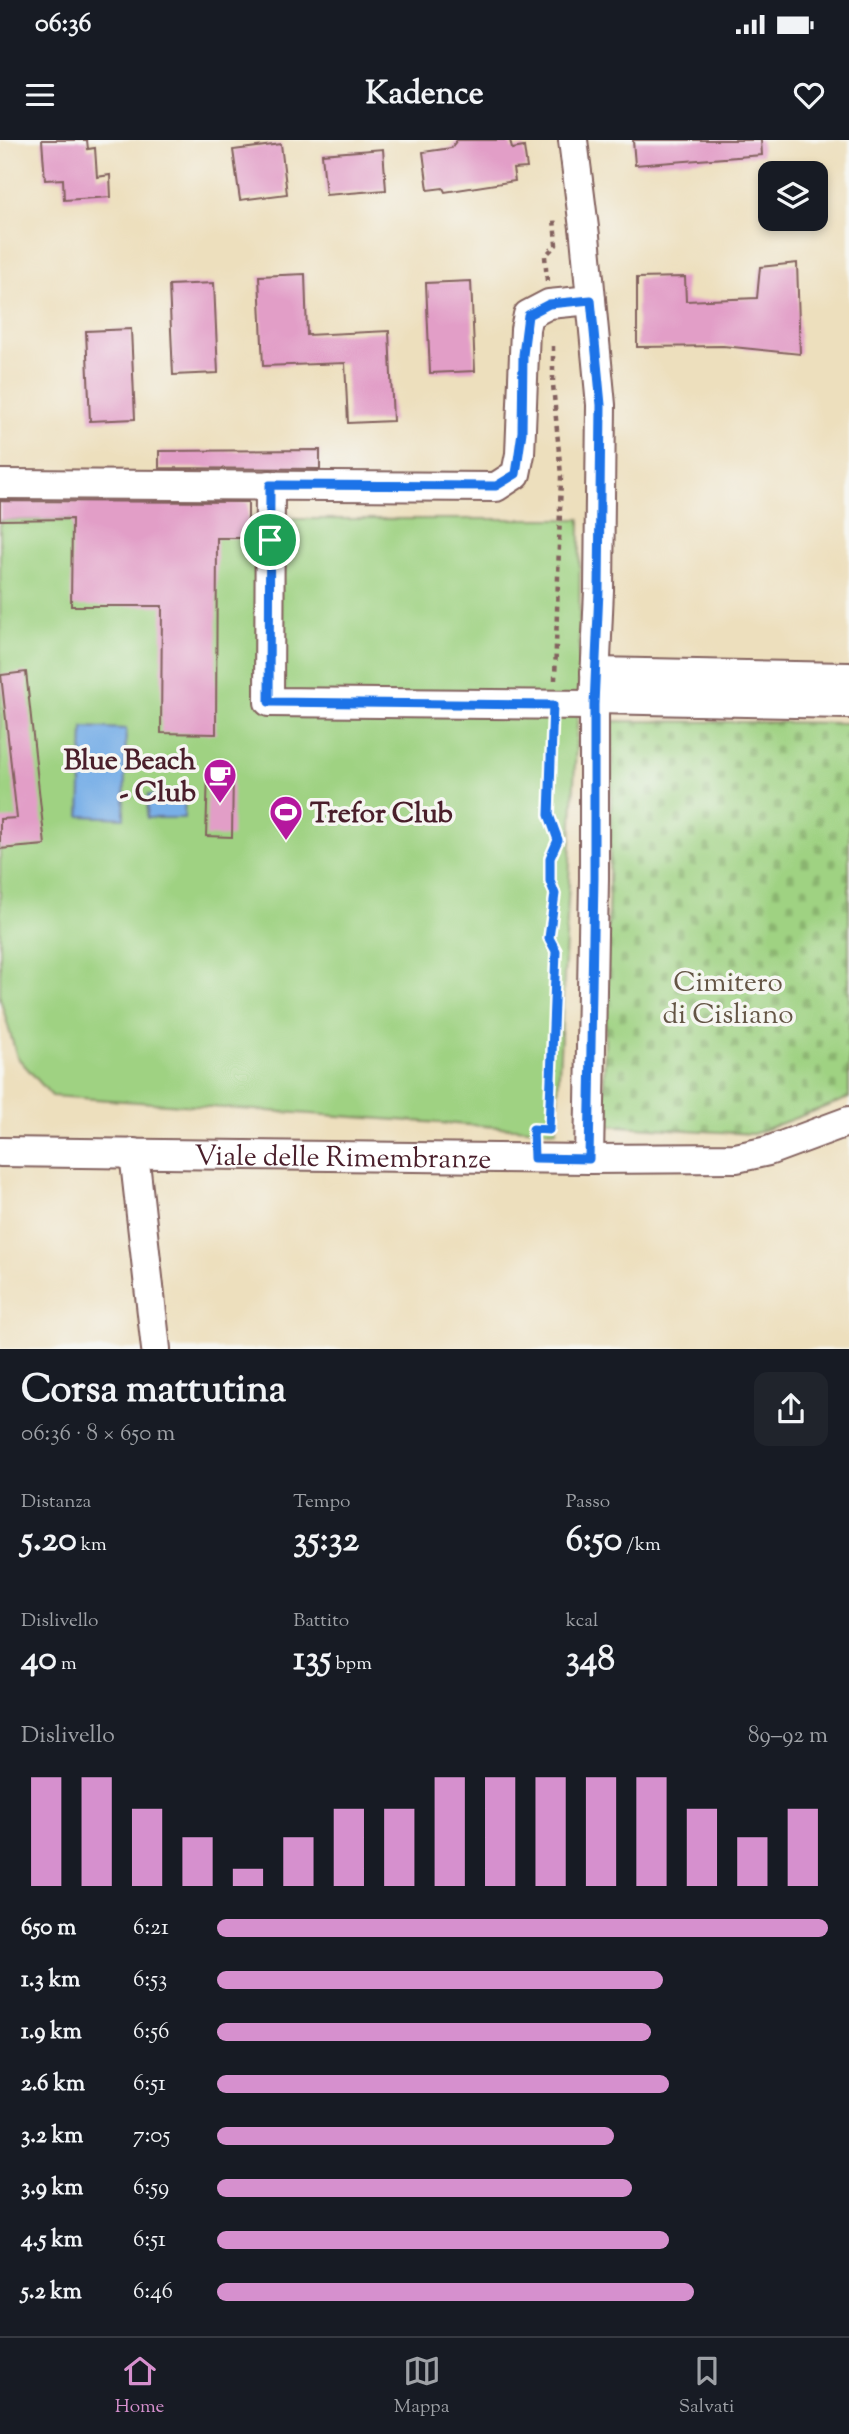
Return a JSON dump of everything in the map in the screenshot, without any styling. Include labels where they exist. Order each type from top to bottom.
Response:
[{"type":"street","points":[[573,140],[601,405],[589,1159]]},
{"type":"street","points":[[0,484],[496,486],[516,474],[522,432],[525,329],[528,315],[549,304],[591,300]]},
{"type":"street","points":[[270,485],[269,702],[553,705],[595,692],[849,677]]},
{"type":"street","points":[[595,692],[849,704]]},
{"type":"street","name":"Viale delle Rimembranze","points":[[0,1152],[589,1159],[736,1158],[768,1151],[849,1121]]},
{"type":"street","points":[[134,1153],[156,1349]]},
{"type":"path","points":[[549,304],[545,256],[556,245],[554,206]]},
{"type":"path","points":[[534,1158],[533,1129],[549,1130],[556,951],[549,938],[555,894],[550,881],[550,858],[558,840],[549,815],[557,656],[561,476],[553,384],[553,346]]},
{"type":"green space","name":"Trefor Club","points":[[580,519],[579,687],[556,1131],[52,1096],[17,1057],[0,998],[0,520]]},
{"type":"green space","name":"Cimitero di Cisliano","points":[[613,721],[849,723],[849,1098],[753,1134],[603,1125]]},
{"type":"water","points":[[83,727],[126,729],[124,818],[80,816]]},
{"type":"water","points":[[148,795],[185,795],[184,818],[147,818]]},
{"type":"building","points":[[42,140],[87,140],[88,149],[95,148],[97,177],[110,175],[111,197],[64,200],[63,179],[45,180]]},
{"type":"building","points":[[457,140],[510,140],[512,149],[524,147],[527,168],[513,169],[515,181],[445,192],[443,188],[428,190],[423,152],[451,148]]},
{"type":"building","points":[[633,140],[761,140],[762,155],[635,165]]},
{"type":"building","points":[[281,144],[287,194],[240,200],[233,150]]},
{"type":"building","points":[[383,149],[386,190],[326,195],[322,154]]},
{"type":"building","points":[[797,263],[800,354],[723,346],[637,347],[637,278],[685,277],[686,301],[757,298],[760,267]]},
{"type":"building","points":[[305,274],[307,335],[389,331],[393,421],[348,423],[345,363],[263,366],[259,276]]},
{"type":"building","points":[[471,281],[475,371],[430,373],[426,283]]},
{"type":"building","points":[[214,283],[218,373],[173,375],[169,285]]},
{"type":"building","points":[[131,329],[135,419],[90,421],[86,331]]},
{"type":"building","points":[[320,450],[320,469],[159,468],[159,451]]},
{"type":"building","points":[[0,501],[248,502],[248,538],[217,538],[216,734],[161,733],[162,606],[71,606],[72,519],[0,520]]},
{"type":"building","points":[[26,672],[45,845],[0,849],[0,819],[17,818],[1,675]]},
{"type":"building","name":"Blue Beach - Club","points":[[208,772],[233,773],[232,837],[206,836]]},
{"type":"place","name":"Blue Beach - Club","points":[[220,805]]},
{"type":"place","name":"Trefor Club","points":[[286,842]]},
{"type":"route","points":[[591,300],[601,405],[599,590],[594,705],[589,1159],[534,1158],[533,1129],[549,1130],[556,951],[549,938],[555,894],[550,881],[550,858],[558,840],[549,815],[553,705],[269,702],[270,540],[270,485],[496,486],[516,474],[522,432],[523,355],[528,315],[549,304],[591,300]]}]
